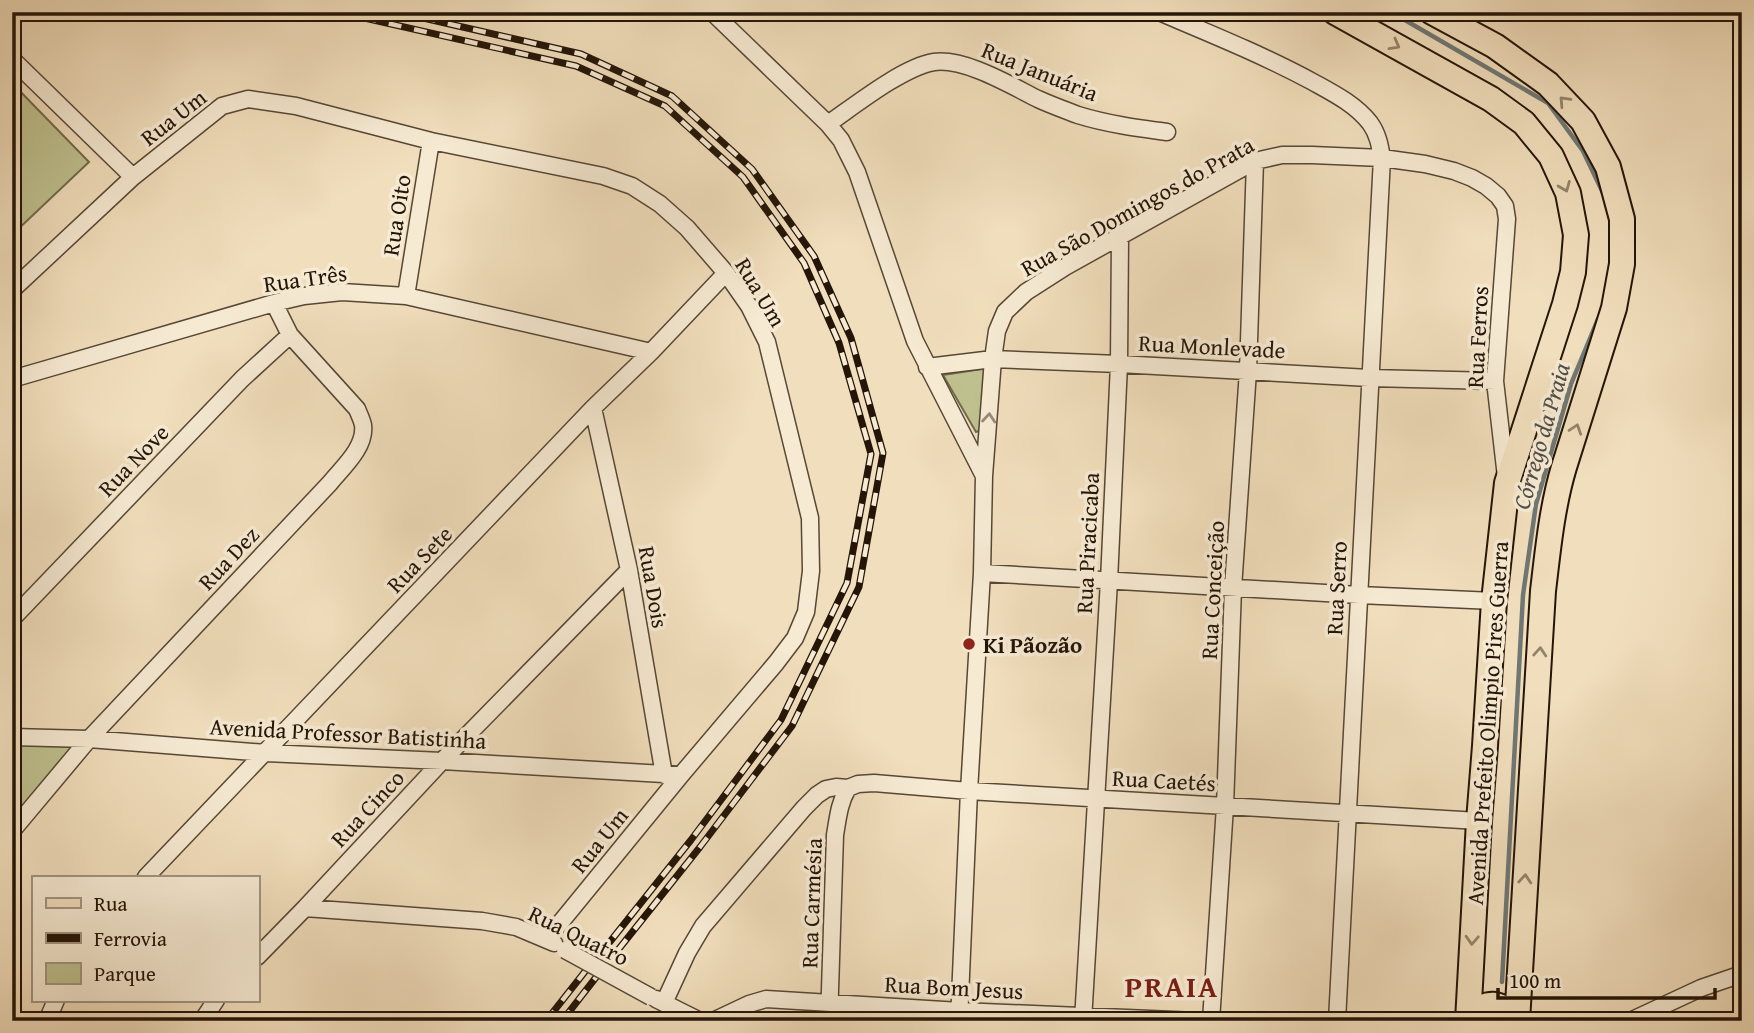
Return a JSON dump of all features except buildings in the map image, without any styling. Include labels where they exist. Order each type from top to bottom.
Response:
[{"type":"main road","name":"Avenida Prefeito Olimpio Pires Guerra","points":[[1335,12],[1491,99],[1524,123],[1551,156],[1568,193],[1576,235],[1573,272],[1565,304],[1507,482],[1494,601],[1468,1018]]},
{"type":"main road","name":"Avenida Prefeito Olimpio Pires Guerra","points":[[1432,12],[1495,46],[1548,84],[1583,121],[1608,167],[1622,219],[1622,264],[1614,309],[1563,467],[1550,532],[1517,1020]]},
{"type":"main road","points":[[1468,1018],[1482,1006],[1498,1004],[1517,1020]]},
{"type":"street","points":[[712,12],[828,124],[841,140],[857,172],[915,341],[984,476]]},
{"type":"street","points":[[1159,12],[1233,43],[1338,96],[1359,111],[1371,124],[1378,138],[1382,158]]},
{"type":"street","points":[[12,59],[133,177]]},
{"type":"street","name":"Rua Januária","points":[[828,124],[881,87],[913,69],[934,62],[963,64],[1042,101],[1077,114],[1117,125],[1167,132]]},
{"type":"street","name":"Rua Um","points":[[12,290],[133,177],[222,106],[248,99],[296,106],[431,141],[591,173],[632,186],[660,204],[687,228],[726,273],[749,306],[766,342],[810,518],[811,571],[806,612],[795,638],[547,939]]},
{"type":"street","name":"Rua Oito","points":[[406,296],[431,141]]},
{"type":"street","name":"Rua São Domingos do Prata","points":[[960,1016],[969,791],[982,573],[984,476],[993,359],[997,331],[1005,312],[1026,292],[1065,267],[1255,161],[1282,155],[1312,155],[1382,158],[1425,164],[1472,178],[1498,196]]},
{"type":"street","name":"Rua Serro","points":[[1337,1021],[1382,158]]},
{"type":"street","name":"Rua Conceição","points":[[1211,1021],[1225,806],[1233,588],[1248,371],[1255,161]]},
{"type":"street","name":"Rua Ferros","points":[[1498,196],[1505,206],[1507,219],[1495,381],[1507,482]]},
{"type":"street","name":"Rua Piracicaba","points":[[1083,1018],[1109,580],[1119,364],[1120,236]]},
{"type":"street","name":"Rua Sete","points":[[147,876],[593,408],[726,273]]},
{"type":"street","name":"Rua Três","points":[[12,379],[274,303],[304,296],[342,292],[406,296],[651,352]]},
{"type":"street","name":"Rua Dez","points":[[12,831],[89,739],[330,483],[363,438],[363,424],[357,409],[290,335],[274,303]]},
{"type":"street","name":"Rua Nove","points":[[12,620],[242,379],[290,335]]},
{"type":"street","name":"Rua Monlevade","points":[[927,367],[993,359],[1369,378],[1495,381]]},
{"type":"street","name":"Rua Dois","points":[[593,408],[629,569],[664,775]]},
{"type":"street","name":"Rua Cinco","points":[[259,955],[442,761],[629,569]]},
{"type":"street","points":[[982,573],[1494,601]]},
{"type":"street","name":"Avenida Professor Batistinha","points":[[12,737],[89,739],[265,752],[681,775]]},
{"type":"street","name":"Rua Caetés","points":[[657,1000],[703,926],[727,897],[817,795],[836,787],[848,788],[858,783],[874,783],[1095,799],[1479,821]]},
{"type":"street","name":"Rua Carmésia","points":[[829,1021],[835,835],[842,798],[848,788]]},
{"type":"street","name":"Rua Quatro","points":[[305,908],[482,921],[516,927],[547,939],[699,1021]]},
{"type":"street","points":[[1630,1021],[1701,988],[1742,974]]},
{"type":"street","name":"Rua Bom Jesus","points":[[713,1021],[765,999],[830,1002],[960,1016],[1197,1021]]},
{"type":"street","points":[[47,1021],[55,1002]]},
{"type":"street","points":[[202,1021],[215,1002]]},
{"type":"green space","points":[[12,83],[89,162],[12,235]]},
{"type":"green space","points":[[988,368],[981,430],[976,432],[943,375]]},
{"type":"green space","points":[[12,739],[83,741],[12,829]]},
{"type":"waterway","name":"Córrego da Praia","points":[[1391,12],[1548,103],[1583,151],[1604,195]]},
{"type":"waterway","name":"Córrego da Praia","points":[[1502,982],[1523,595],[1536,504],[1571,384],[1598,319]]},
{"type":"railway","points":[[338,12],[576,66],[665,106],[743,177],[804,263],[839,343],[871,454],[847,583],[781,720],[605,948]]},
{"type":"railway","points":[[397,12],[581,54],[672,96],[752,169],[814,256],[851,338],[883,453],[859,587],[792,726],[614,955]]},
{"type":"railway","points":[[546,1021],[587,969]]},
{"type":"railway","points":[[562,1021],[597,976]]},
{"type":"place","name":"Ki Pãozão","points":[[969,644]]},
{"type":"district","name":"PRAIA","points":[[1172,986]]}]
